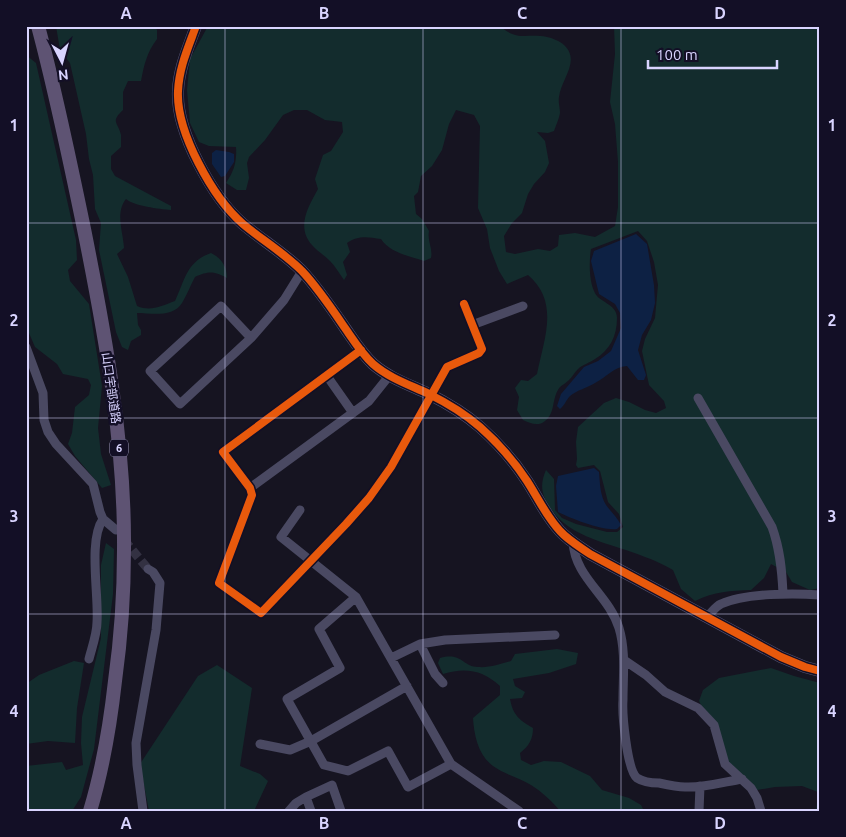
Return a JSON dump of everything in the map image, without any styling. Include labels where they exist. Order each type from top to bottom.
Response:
[{"type":"main road","name":"山口宇部道路","points":[[38,26],[54,87],[92,270],[118,436],[124,511],[121,635],[106,747],[90,811]]},
{"type":"main road","name":"山口宇部道路","points":[[45,26],[54,87]]},
{"type":"street","points":[[196,26],[181,67],[178,93],[181,117],[195,154],[211,186],[226,207],[243,224],[302,271],[326,300],[372,363],[389,376],[432,395],[468,417],[511,458],[547,515],[561,532],[590,554],[781,657],[820,671]]},
{"type":"street","points":[[251,338],[221,306],[150,372],[180,404],[251,338],[284,300],[302,271]]},
{"type":"street","points":[[361,350],[223,452],[250,488],[252,495],[220,583],[262,613],[369,498],[391,467],[447,367],[479,353],[482,348],[464,304]]},
{"type":"street","points":[[472,325],[523,306]]},
{"type":"street","points":[[26,348],[43,393],[44,420],[48,432],[93,484],[103,519],[116,530]]},
{"type":"street","points":[[327,376],[353,413]]},
{"type":"street","points":[[250,488],[369,401],[389,376]]},
{"type":"street","points":[[698,398],[772,527],[782,560],[783,594]]},
{"type":"street","points":[[300,510],[281,538],[356,597],[451,764],[519,811]]},
{"type":"street","points":[[89,659],[98,620],[95,573],[97,532],[103,519]]},
{"type":"street","points":[[573,542],[580,568],[613,612],[620,629],[624,660],[622,702],[628,761],[632,771],[637,778],[647,782],[686,787],[742,780]]},
{"type":"street","points":[[143,811],[136,743],[156,630],[160,583],[153,572],[148,569]]},
{"type":"street","points":[[707,617],[720,604],[746,598],[783,594],[820,595]]},
{"type":"street","points":[[356,597],[319,629],[340,668],[287,699],[324,765],[348,771],[388,751],[408,787],[451,764]]},
{"type":"street","points":[[391,658],[420,644],[445,640],[556,635]]},
{"type":"street","points":[[420,644],[435,674],[443,683]]},
{"type":"street","points":[[624,660],[646,675],[665,692],[698,708],[714,725],[725,764],[758,798],[761,811]]},
{"type":"street","points":[[260,744],[290,750],[311,741],[407,686]]},
{"type":"street","points":[[289,811],[296,803],[332,785],[340,811]]},
{"type":"street","points":[[699,811],[700,786]]},
{"type":"street","points":[[306,797],[311,811]]},
{"type":"green space","points":[[56,26],[154,26],[157,30],[157,39],[146,59],[141,81],[128,81],[123,92],[123,110],[116,120],[121,135],[121,147],[111,156],[111,169],[115,176],[171,206],[171,210],[154,208],[135,204],[126,199],[123,204],[120,222],[124,248],[117,254],[128,277],[137,306],[151,308],[175,301],[187,272],[196,261],[211,253],[218,257],[226,270],[227,278],[211,273],[195,277],[182,303],[173,311],[161,314],[137,313],[141,335],[131,341],[128,350],[122,347],[116,332],[99,250],[101,223],[95,209],[93,175],[86,134],[70,63],[60,50]]},
{"type":"green space","points":[[208,26],[500,26],[512,34],[547,37],[562,44],[569,51],[571,57],[569,70],[560,90],[559,118],[554,131],[548,133],[537,132],[545,141],[549,163],[545,172],[528,194],[522,213],[512,223],[504,236],[506,252],[515,254],[538,249],[550,251],[558,246],[559,235],[575,233],[595,237],[615,226],[618,207],[618,162],[615,124],[610,102],[615,54],[614,26],[820,26],[820,588],[810,590],[792,582],[786,572],[771,564],[764,578],[751,590],[716,593],[695,601],[681,589],[673,570],[632,552],[579,533],[558,517],[546,501],[542,484],[546,470],[554,479],[555,510],[562,518],[576,524],[607,532],[617,532],[623,527],[619,514],[608,502],[600,471],[594,465],[578,468],[576,465],[578,427],[604,403],[616,398],[656,413],[666,408],[664,401],[649,385],[642,351],[645,339],[655,318],[658,285],[654,262],[647,241],[638,231],[591,249],[590,270],[594,291],[599,298],[614,309],[617,318],[616,331],[609,347],[593,360],[580,367],[560,387],[555,396],[551,414],[545,421],[537,424],[523,420],[517,410],[519,397],[515,388],[521,380],[528,381],[537,374],[546,334],[547,309],[544,297],[538,286],[528,275],[507,284],[499,271],[490,248],[487,229],[478,208],[480,126],[474,115],[456,110],[449,124],[442,150],[432,166],[421,176],[418,192],[414,196],[416,214],[422,219],[429,231],[431,258],[424,261],[407,256],[390,248],[381,239],[367,237],[351,240],[347,243],[350,252],[343,262],[347,275],[344,280],[332,263],[307,238],[304,224],[307,210],[318,189],[315,179],[323,155],[331,151],[343,132],[342,122],[325,120],[307,110],[294,110],[283,115],[265,140],[249,157],[247,163],[249,178],[246,190],[237,190],[226,183],[234,166],[236,147],[209,146],[199,142],[190,123],[187,90],[190,59]]},
{"type":"green space","points":[[26,55],[36,63],[76,240],[77,260],[68,270],[70,281],[89,304],[102,386],[98,428],[101,454],[111,485],[102,488],[75,456],[68,444],[72,433],[75,407],[89,395],[91,385],[88,379],[63,374],[57,364],[35,347],[26,326]]},
{"type":"green space","points":[[106,543],[114,549],[113,594],[94,749],[81,797],[72,811],[26,811],[26,766],[62,762],[66,770],[83,765],[81,743],[82,717],[101,638],[101,565]]},
{"type":"green space","points":[[557,649],[578,653],[576,664],[549,673],[513,679],[515,686],[525,692],[522,698],[510,699],[513,709],[520,720],[533,728],[530,742],[520,753],[521,760],[531,765],[544,761],[561,762],[590,776],[602,790],[629,798],[641,805],[644,811],[560,811],[547,797],[535,788],[493,766],[480,750],[474,731],[473,718],[500,695],[500,686],[487,676],[473,671],[443,674],[438,663],[440,658],[453,657],[469,665],[486,667],[511,661],[515,654]]},
{"type":"green space","points":[[74,661],[84,663],[77,708],[75,743],[48,741],[26,744],[26,684],[39,675]]},
{"type":"green space","points":[[217,665],[252,688],[240,766],[260,774],[268,781],[254,811],[149,811],[140,764],[198,676]]},
{"type":"green space","points":[[771,668],[820,683],[820,811],[816,811],[818,792],[802,786],[757,790],[728,765],[724,749],[699,701],[703,690],[719,678]]},
{"type":"water","points":[[216,150],[234,154],[234,162],[225,176],[221,177],[212,164],[212,153]]},
{"type":"water","points":[[636,234],[647,244],[655,303],[651,320],[642,335],[638,350],[646,375],[644,380],[638,380],[627,366],[618,368],[599,381],[573,394],[560,409],[557,406],[561,394],[584,367],[598,361],[611,351],[621,328],[620,313],[615,304],[599,294],[591,261],[594,251]]},
{"type":"water","points":[[594,468],[599,472],[604,501],[621,525],[617,529],[596,526],[558,512],[556,486],[558,476]]},
{"type":"tunnel","points":[[124,540],[148,569]]},
{"type":"cycle path","points":[[196,26],[182,66],[178,91],[183,125],[198,163],[232,213],[302,271],[325,299],[369,360],[379,369],[393,377],[449,405],[480,427],[517,466],[555,525],[578,546],[781,657],[820,671]]},
{"type":"cycle path","points":[[361,350],[223,452],[250,488],[252,495],[219,583],[261,613],[369,498],[391,467],[447,367],[479,353],[482,349],[464,304]]}]
